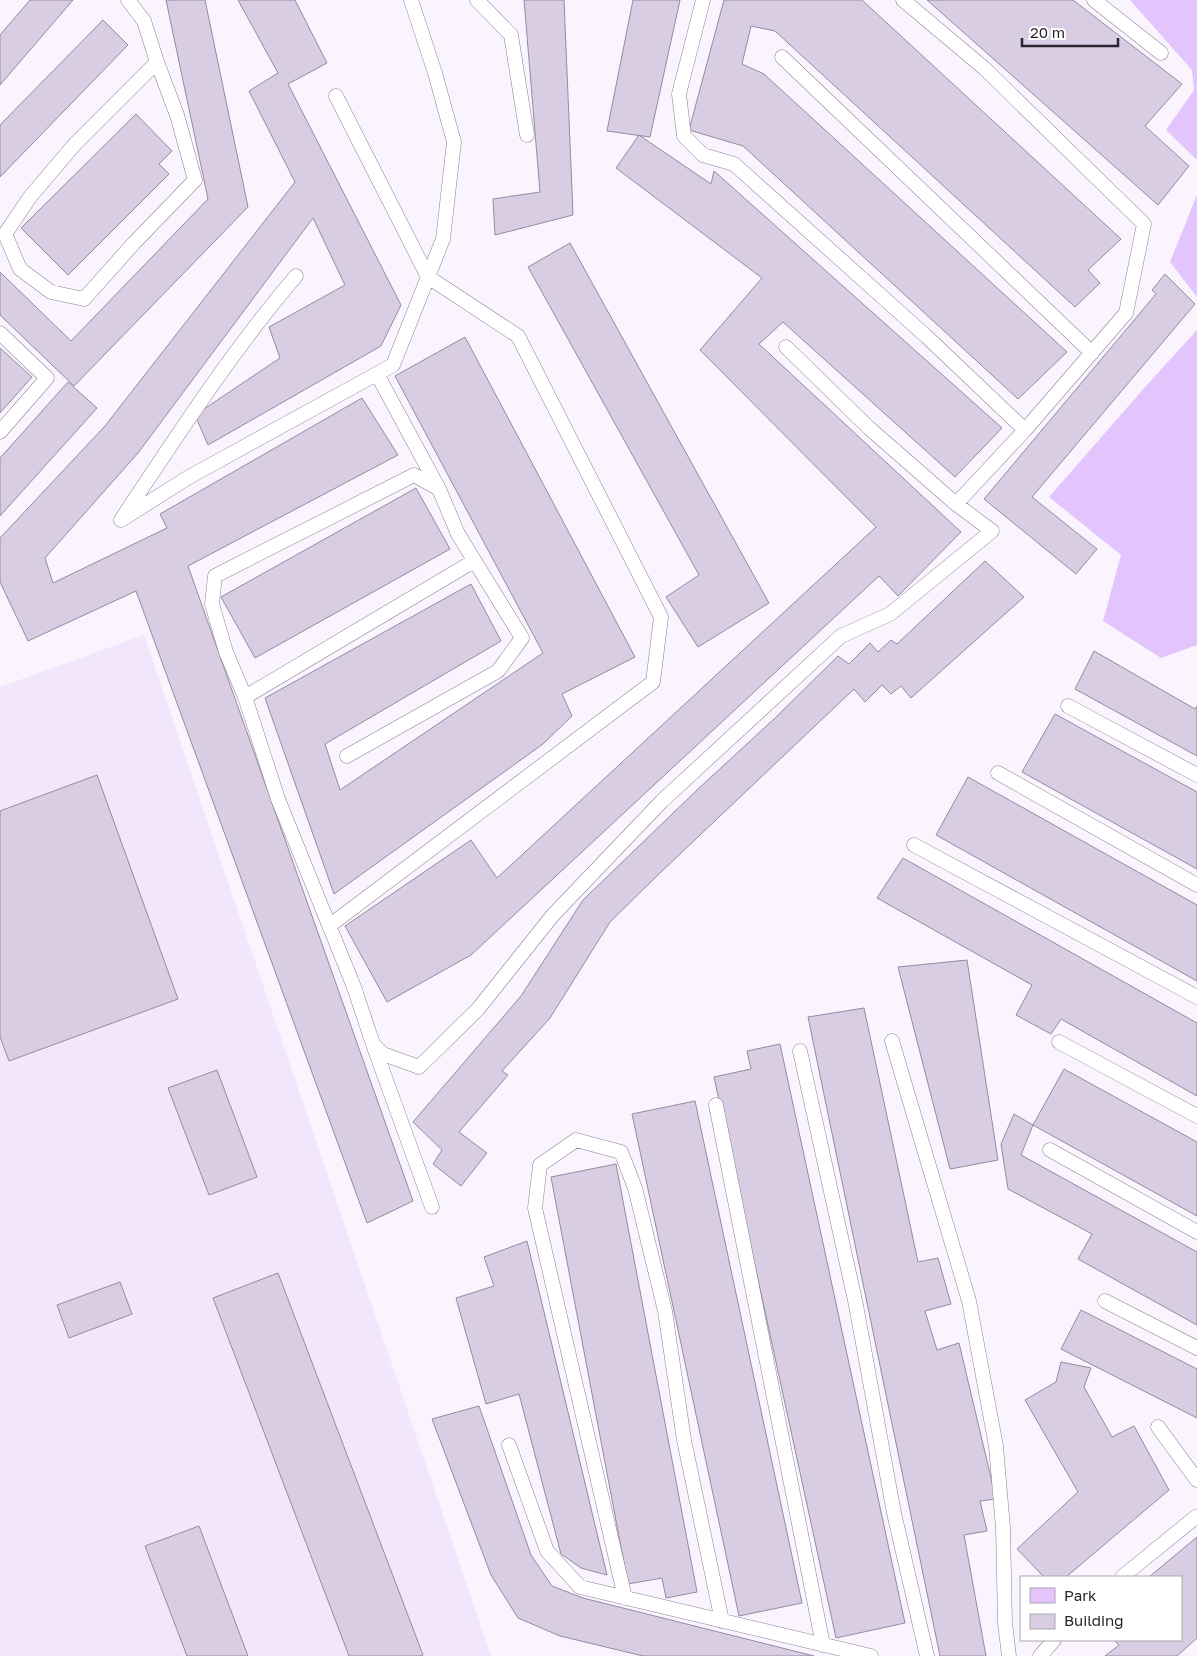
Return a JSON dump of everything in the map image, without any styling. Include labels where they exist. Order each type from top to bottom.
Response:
[{"type":"lane","points":[[128,0],[144,21],[156,62],[177,115],[194,180],[84,299],[50,292],[20,268],[4,234],[30,197],[75,144],[156,62]]},
{"type":"lane","points":[[296,276],[260,318],[190,415],[121,520],[189,477],[393,365],[443,239],[454,142],[435,72],[410,0]]},
{"type":"lane","points":[[477,0],[511,35],[527,135]]},
{"type":"lane","points":[[703,0],[679,94],[684,136],[703,155],[734,164],[926,336],[1025,430]]},
{"type":"lane","points":[[904,0],[984,68],[1144,224],[1126,313],[1025,430],[956,504]]},
{"type":"lane","points":[[1094,0],[1162,53]]},
{"type":"lane","points":[[782,57],[1092,352]]},
{"type":"lane","points":[[329,926],[653,682],[661,617],[518,336],[428,278],[336,96]]},
{"type":"lane","points":[[0,333],[47,378],[0,432]]},
{"type":"lane","points":[[373,1044],[383,1054],[419,1067],[478,1009],[554,915],[662,801],[841,636],[890,614],[992,531],[956,504],[869,428],[786,347]]},
{"type":"lane","points":[[347,756],[498,671],[522,638],[458,534],[439,489],[377,374]]},
{"type":"lane","points":[[432,1208],[354,987],[278,799],[245,697],[226,652],[212,604],[215,576],[414,475],[439,489]]},
{"type":"lane","points":[[245,697],[474,561]]},
{"type":"lane","points":[[1068,706],[1197,775]]},
{"type":"lane","points":[[998,773],[1197,885]]},
{"type":"lane","points":[[914,845],[1197,997]]},
{"type":"lane","points":[[892,1041],[969,1301],[996,1446],[1004,1528],[1005,1623],[1008,1656]]},
{"type":"lane","points":[[1059,1042],[1197,1116]]},
{"type":"lane","points":[[800,1051],[856,1305],[894,1513],[927,1656]]},
{"type":"lane","points":[[716,1105],[823,1645]]},
{"type":"lane","points":[[625,1598],[535,1208],[540,1165],[576,1140],[621,1152],[635,1188],[665,1311],[684,1440],[722,1621]]},
{"type":"lane","points":[[1050,1150],[1197,1232]]},
{"type":"lane","points":[[1105,1301],[1197,1348]]},
{"type":"lane","points":[[1158,1427],[1197,1480]]},
{"type":"lane","points":[[509,1445],[547,1551],[580,1587],[871,1656]]},
{"type":"lane","points":[[1123,1576],[1197,1516]]},
{"type":"lane","points":[[1040,1656],[1053,1641]]},
{"type":"shaded area","points":[[144,635],[491,1656],[0,1656],[0,687]]},
{"type":"green space","points":[[1130,0],[1197,0],[1197,160],[1166,130],[1194,90],[1192,70]]},
{"type":"green space","points":[[1197,195],[1197,297],[1170,262]]},
{"type":"green space","points":[[1197,330],[1197,645],[1161,658],[1103,621],[1121,555],[1049,497]]},
{"type":"building","points":[[30,0],[73,0],[0,85],[0,35]]},
{"type":"building","points":[[166,0],[205,0],[248,207],[74,386],[0,315],[0,272],[71,341],[208,199]]},
{"type":"building","points":[[238,0],[295,0],[327,63],[288,84],[401,305],[381,346],[208,445],[195,415],[280,358],[269,327],[345,285],[313,218],[138,453],[45,558],[53,583],[167,528],[160,514],[362,398],[398,455],[188,566],[413,1201],[367,1223],[136,591],[28,641],[0,582],[0,538],[105,426],[295,182],[249,91],[278,73]]},
{"type":"building","points":[[524,0],[564,0],[573,215],[495,235],[493,199],[540,192]]},
{"type":"building","points":[[633,0],[680,0],[650,137],[607,131]]},
{"type":"building","points":[[724,0],[862,0],[1121,239],[1088,270],[1100,283],[1075,307],[775,31],[751,26],[742,64],[764,74],[1067,352],[1018,399],[743,146],[689,130]]},
{"type":"building","points":[[927,0],[1073,0],[1182,84],[1145,126],[1189,166],[1158,205]]},
{"type":"building","points":[[103,20],[128,45],[0,177],[0,125]]},
{"type":"building","points":[[136,114],[172,151],[159,164],[169,174],[68,275],[21,228]]},
{"type":"building","points":[[639,135],[711,184],[714,171],[1002,428],[955,477],[783,322],[759,344],[961,532],[898,596],[879,576],[471,955],[387,1002],[345,926],[471,840],[497,878],[876,527],[700,350],[762,278],[616,168]]},
{"type":"building","points":[[570,243],[769,603],[698,647],[666,597],[699,575],[528,267]]},
{"type":"building","points":[[1165,274],[1195,304],[1032,497],[1097,549],[1076,574],[984,499],[1156,294],[1152,290]]},
{"type":"building","points":[[465,337],[635,657],[562,694],[572,716],[543,744],[334,894],[265,698],[471,584],[501,641],[325,744],[340,790],[543,653],[395,376]]},
{"type":"building","points":[[0,348],[32,377],[0,413]]},
{"type":"building","points":[[68,382],[97,408],[0,516],[0,458]]},
{"type":"building","points":[[416,488],[450,549],[255,658],[221,597]]},
{"type":"building","points":[[985,561],[1024,597],[911,698],[901,686],[891,694],[882,685],[865,702],[854,689],[660,873],[610,922],[550,1018],[502,1071],[508,1075],[459,1132],[487,1153],[461,1186],[433,1164],[442,1150],[413,1122],[521,996],[583,900],[838,656],[849,664],[870,643],[878,652],[891,640],[897,644]]},
{"type":"building","points":[[1094,651],[1195,709],[1197,706],[1197,756],[1075,689]]},
{"type":"building","points":[[1055,714],[1197,792],[1197,869],[1022,772]]},
{"type":"building","points":[[97,775],[178,999],[9,1061],[0,1037],[0,811]]},
{"type":"building","points":[[968,777],[1197,905],[1197,981],[936,835]]},
{"type":"building","points":[[903,858],[1197,1023],[1197,1096],[1061,1019],[1051,1034],[1016,1015],[1032,985],[877,898]]},
{"type":"building","points":[[967,960],[998,1160],[950,1169],[898,967]]},
{"type":"building","points":[[864,1008],[918,1262],[938,1258],[951,1304],[925,1311],[937,1350],[959,1343],[996,1499],[980,1501],[987,1531],[964,1535],[986,1656],[940,1656],[808,1017]]},
{"type":"building","points":[[780,1044],[905,1623],[836,1638],[714,1077],[751,1069],[747,1051]]},
{"type":"building","points":[[1064,1069],[1197,1142],[1197,1216],[1033,1125]]},
{"type":"building","points":[[217,1070],[257,1177],[209,1195],[168,1088]]},
{"type":"building","points":[[695,1101],[802,1603],[739,1616],[632,1114]]},
{"type":"building","points":[[1014,1114],[1033,1125],[1021,1155],[1197,1252],[1197,1325],[1078,1259],[1092,1234],[1008,1189],[1001,1144]]},
{"type":"building","points":[[616,1164],[697,1592],[666,1598],[662,1578],[628,1584],[551,1177]]},
{"type":"building","points":[[527,1241],[607,1575],[581,1568],[561,1554],[519,1394],[486,1404],[456,1298],[494,1286],[484,1257]]},
{"type":"building","points":[[278,1273],[423,1655],[421,1656],[349,1656],[213,1298]]},
{"type":"building","points":[[120,1282],[132,1314],[69,1338],[57,1305]]},
{"type":"building","points":[[1081,1310],[1197,1369],[1197,1418],[1061,1349]]},
{"type":"building","points":[[1061,1362],[1091,1368],[1084,1387],[1112,1437],[1134,1426],[1169,1490],[1067,1576],[1043,1576],[1017,1549],[1078,1492],[1025,1400],[1056,1382]]},
{"type":"building","points":[[479,1406],[531,1555],[552,1586],[583,1598],[814,1656],[643,1656],[560,1636],[518,1618],[491,1575],[432,1419]]},
{"type":"building","points":[[199,1526],[248,1656],[187,1656],[145,1546]]},
{"type":"building","points":[[1197,1537],[1197,1638],[1177,1656],[1105,1656],[1119,1645],[1115,1641],[1182,1641],[1182,1576],[1150,1576]]}]
